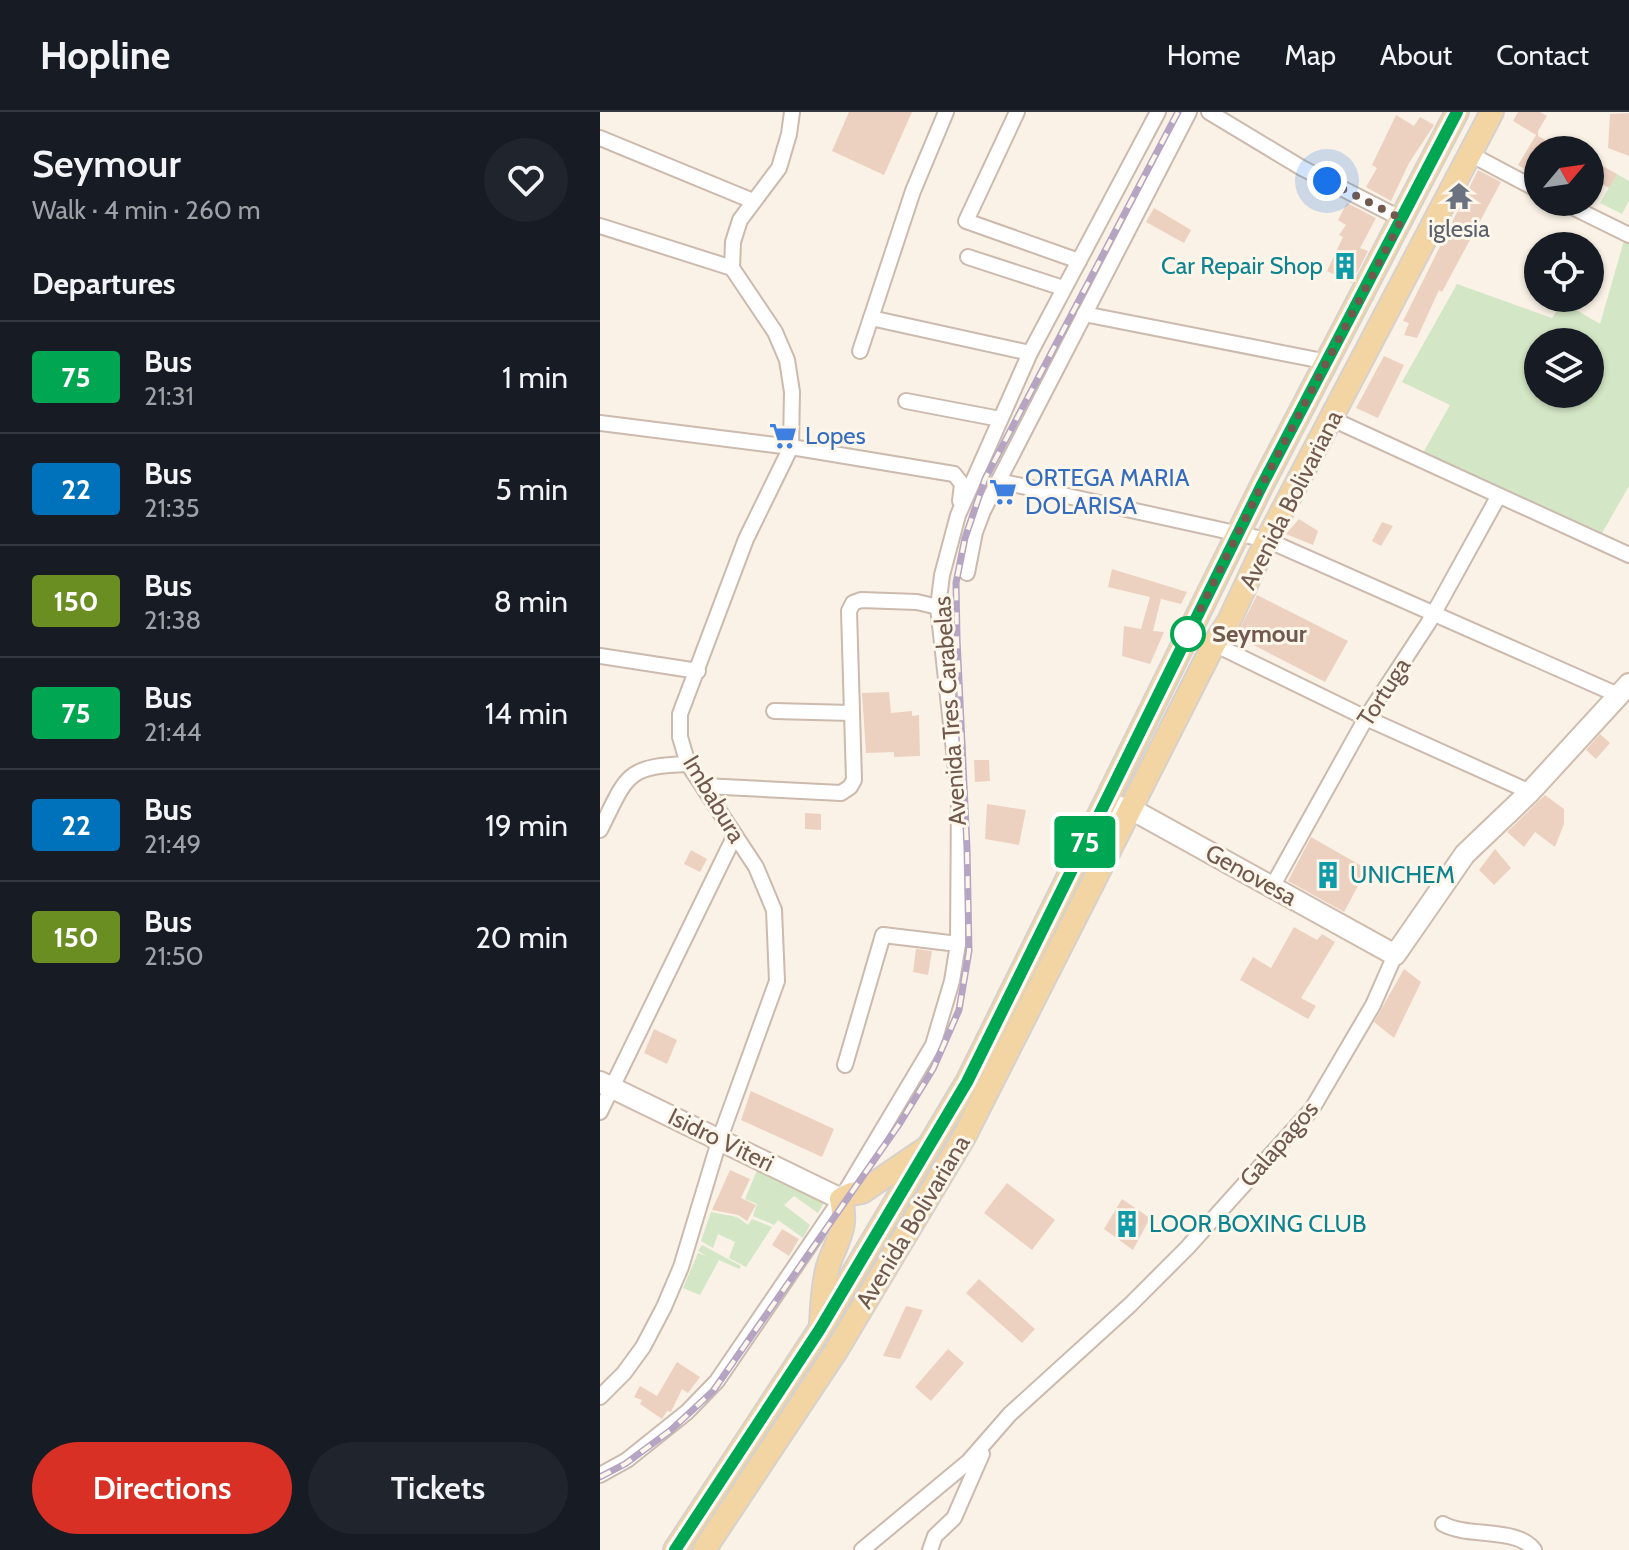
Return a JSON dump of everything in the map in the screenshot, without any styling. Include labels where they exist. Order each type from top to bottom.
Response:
[{"type":"main road","name":"Avenida Bolivariana","points":[[675,1550],[820,1329],[967,1082],[1238,532],[1457,112]]},
{"type":"main road","name":"Avenida Bolivariana","points":[[704,1550],[836,1351],[939,1181],[1214,644],[1229,621],[1267,540],[1492,112]]},
{"type":"main road","points":[[820,1329],[829,1265],[840,1242],[845,1219],[841,1199],[862,1192],[932,1144]]},
{"type":"street","points":[[600,226],[732,268],[733,242],[740,220],[779,168],[792,112]]},
{"type":"street","points":[[860,351],[913,191],[946,112]]},
{"type":"street","points":[[1017,112],[966,221],[1079,261]]},
{"type":"street","name":"Avenida Tres Carabelas","points":[[600,1475],[627,1460],[687,1412],[717,1381],[841,1199],[933,1045],[952,981],[958,944],[959,796],[938,607],[942,575],[958,515],[1030,353],[1158,112]]},
{"type":"street","points":[[967,573],[975,532],[999,481],[1189,112]]},
{"type":"street","points":[[1209,112],[1302,168],[1402,219]]},
{"type":"street","points":[[600,138],[753,201]]},
{"type":"street","points":[[1470,154],[1524,183]]},
{"type":"street","points":[[1592,216],[1628,233]]},
{"type":"street","points":[[968,257],[1063,288]]},
{"type":"street","name":"Imbabura","points":[[600,1397],[624,1373],[643,1347],[664,1307],[681,1267],[720,1138],[777,981],[774,910],[756,867],[688,764],[680,737],[680,714],[746,539],[791,447],[792,392],[787,360],[775,332],[732,268]]},
{"type":"street","points":[[1084,314],[1328,362]]},
{"type":"street","points":[[871,318],[1030,353]]},
{"type":"street","points":[[906,401],[1000,419]]},
{"type":"street","points":[[1332,419],[1629,555]]},
{"type":"street","points":[[600,423],[791,447],[954,474],[962,484],[958,515]]},
{"type":"street","points":[[999,481],[1267,540],[1434,614],[1624,690]]},
{"type":"street","name":"Tortuga","points":[[1272,887],[1366,718],[1434,614],[1498,497]]},
{"type":"street","points":[[704,786],[841,793],[850,787],[854,780],[849,611],[853,603],[861,600],[917,602],[938,607]]},
{"type":"street","points":[[1214,644],[1366,718],[1530,792]]},
{"type":"street","points":[[600,656],[698,671]]},
{"type":"street","name":"Galapagos","points":[[862,1550],[968,1462],[1010,1414],[1130,1305],[1177,1258],[1312,1109],[1373,1005],[1395,955],[1465,854],[1530,792],[1624,690]]},
{"type":"street","points":[[774,711],[852,713]]},
{"type":"street","points":[[600,830],[623,784],[643,768],[688,764]]},
{"type":"street","name":"Genovesa","points":[[1103,803],[1131,809],[1395,955]]},
{"type":"street","points":[[600,1112],[606,1085],[735,835]]},
{"type":"street","points":[[845,1065],[883,935],[958,944]]},
{"type":"street","name":"Isidro Viteri","points":[[606,1085],[841,1199]]},
{"type":"street","points":[[930,1550],[935,1536],[954,1518],[988,1438]]},
{"type":"street","points":[[1443,1524],[1454,1530],[1517,1538],[1529,1543],[1534,1550]]},
{"type":"green space","points":[[1617,174],[1629,181],[1629,200],[1622,214],[1604,205],[1604,196]]},
{"type":"green space","points":[[1626,234],[1629,235],[1629,486],[1598,540],[1419,460],[1450,405],[1402,382],[1457,284],[1524,308],[1524,312],[1552,318],[1556,312],[1580,312],[1600,324]]},
{"type":"green space","points":[[758,1168],[825,1201],[818,1213],[794,1196],[784,1205],[810,1225],[803,1238],[778,1220],[774,1225],[753,1216],[757,1204],[745,1199]]},
{"type":"green space","points":[[711,1212],[737,1217],[748,1225],[752,1219],[772,1227],[746,1267],[729,1258],[735,1242],[718,1234],[713,1248],[701,1241]]},
{"type":"green space","points":[[702,1245],[741,1266],[739,1269],[719,1260],[700,1295],[683,1288],[698,1253],[707,1256],[698,1251]]},
{"type":"building","points":[[849,112],[912,112],[884,175],[832,151]]},
{"type":"building","points":[[1518,112],[1540,112],[1547,116],[1538,136],[1513,121]]},
{"type":"building","points":[[1629,113],[1629,156],[1608,148],[1610,114]]},
{"type":"building","points":[[1396,115],[1414,126],[1420,117],[1434,125],[1409,163],[1391,201],[1366,187],[1377,168],[1372,165]]},
{"type":"building","points":[[1524,155],[1524,169],[1518,165]]},
{"type":"building","points":[[1604,167],[1617,174],[1609,188],[1604,185]]},
{"type":"building","points":[[1478,170],[1501,182],[1442,292],[1439,290],[1417,338],[1404,335],[1409,323],[1403,321]]},
{"type":"building","points":[[1347,203],[1376,218],[1360,248],[1368,251],[1352,283],[1327,271],[1343,237],[1339,235],[1346,225],[1338,220]]},
{"type":"building","points":[[1154,208],[1191,230],[1184,243],[1146,222]]},
{"type":"building","points":[[1384,356],[1404,365],[1378,418],[1356,408]]},
{"type":"building","points":[[1299,519],[1318,531],[1313,545],[1286,534]]},
{"type":"building","points":[[1382,522],[1393,526],[1381,546],[1372,541]]},
{"type":"building","points":[[1112,569],[1187,592],[1181,604],[1161,599],[1153,631],[1164,632],[1150,664],[1122,656],[1124,626],[1141,629],[1150,597],[1108,587]]},
{"type":"building","points":[[1257,595],[1348,641],[1325,682],[1236,636]]},
{"type":"building","points":[[889,692],[891,713],[912,711],[912,716],[919,715],[920,756],[894,757],[894,752],[866,753],[862,693]]},
{"type":"building","points":[[1600,734],[1610,743],[1596,759],[1586,750]]},
{"type":"building","points":[[974,760],[989,760],[990,781],[975,782]]},
{"type":"building","points":[[1545,795],[1564,809],[1564,824],[1555,847],[1535,832],[1524,847],[1507,832]]},
{"type":"building","points":[[987,804],[1026,810],[1019,845],[985,839]]},
{"type":"building","points":[[805,813],[821,814],[821,830],[805,829]]},
{"type":"building","name":"UNICHEM","points":[[1311,837],[1367,869],[1344,912],[1288,881]]},
{"type":"building","points":[[1495,849],[1511,868],[1494,885],[1479,870]]},
{"type":"building","points":[[691,850],[707,859],[700,872],[684,864]]},
{"type":"building","points":[[1294,927],[1317,940],[1322,934],[1335,942],[1301,998],[1316,1006],[1308,1019],[1240,980],[1253,957],[1271,968]]},
{"type":"building","points":[[916,949],[932,951],[928,975],[913,972]]},
{"type":"building","points":[[1404,969],[1421,982],[1394,1038],[1374,1022]]},
{"type":"building","points":[[654,1029],[677,1040],[667,1064],[644,1053]]},
{"type":"building","points":[[751,1091],[834,1129],[822,1157],[741,1120]]},
{"type":"building","points":[[730,1170],[750,1179],[741,1198],[756,1205],[747,1221],[738,1215],[712,1210]]},
{"type":"building","points":[[1007,1183],[1055,1220],[1032,1250],[984,1213]]},
{"type":"building","name":"LOOR BOXING CLUB","points":[[1122,1199],[1150,1218],[1133,1250],[1104,1229]]},
{"type":"building","points":[[782,1229],[799,1239],[789,1256],[772,1245]]},
{"type":"building","points":[[979,1279],[1035,1329],[1022,1343],[966,1293]]},
{"type":"building","points":[[906,1306],[923,1310],[900,1359],[883,1356]]},
{"type":"building","points":[[948,1349],[964,1363],[931,1401],[915,1387]]},
{"type":"building","points":[[677,1362],[700,1377],[688,1393],[682,1389],[671,1412],[667,1411],[662,1419],[640,1404],[642,1400],[634,1397],[640,1386],[657,1396]]},
{"type":"railway","points":[[600,1477],[625,1464],[671,1430],[713,1391],[900,1123],[933,1069],[959,1010],[969,951],[956,583],[965,538],[985,479],[1178,112]]},
{"type":"bus line","name":"75","points":[[675,1550],[820,1329],[967,1082],[1262,485],[1457,112]]},
{"type":"place","name":"iglesia","points":[[1459,196]]},
{"type":"place","name":"Car Repair Shop","points":[[1345,266]]},
{"type":"place","name":"Lopes","points":[[783,436]]},
{"type":"place","name":"ORTEGA MARIA DOLARISA","points":[[1003,492]]},
{"type":"place","name":"Seymour","points":[[1188,634]]},
{"type":"place","name":"UNICHEM","points":[[1328,875]]},
{"type":"place","name":"LOOR BOXING CLUB","points":[[1127,1224]]},
{"type":"route","points":[[1188,634],[1262,485],[1402,219],[1327,181]]}]
